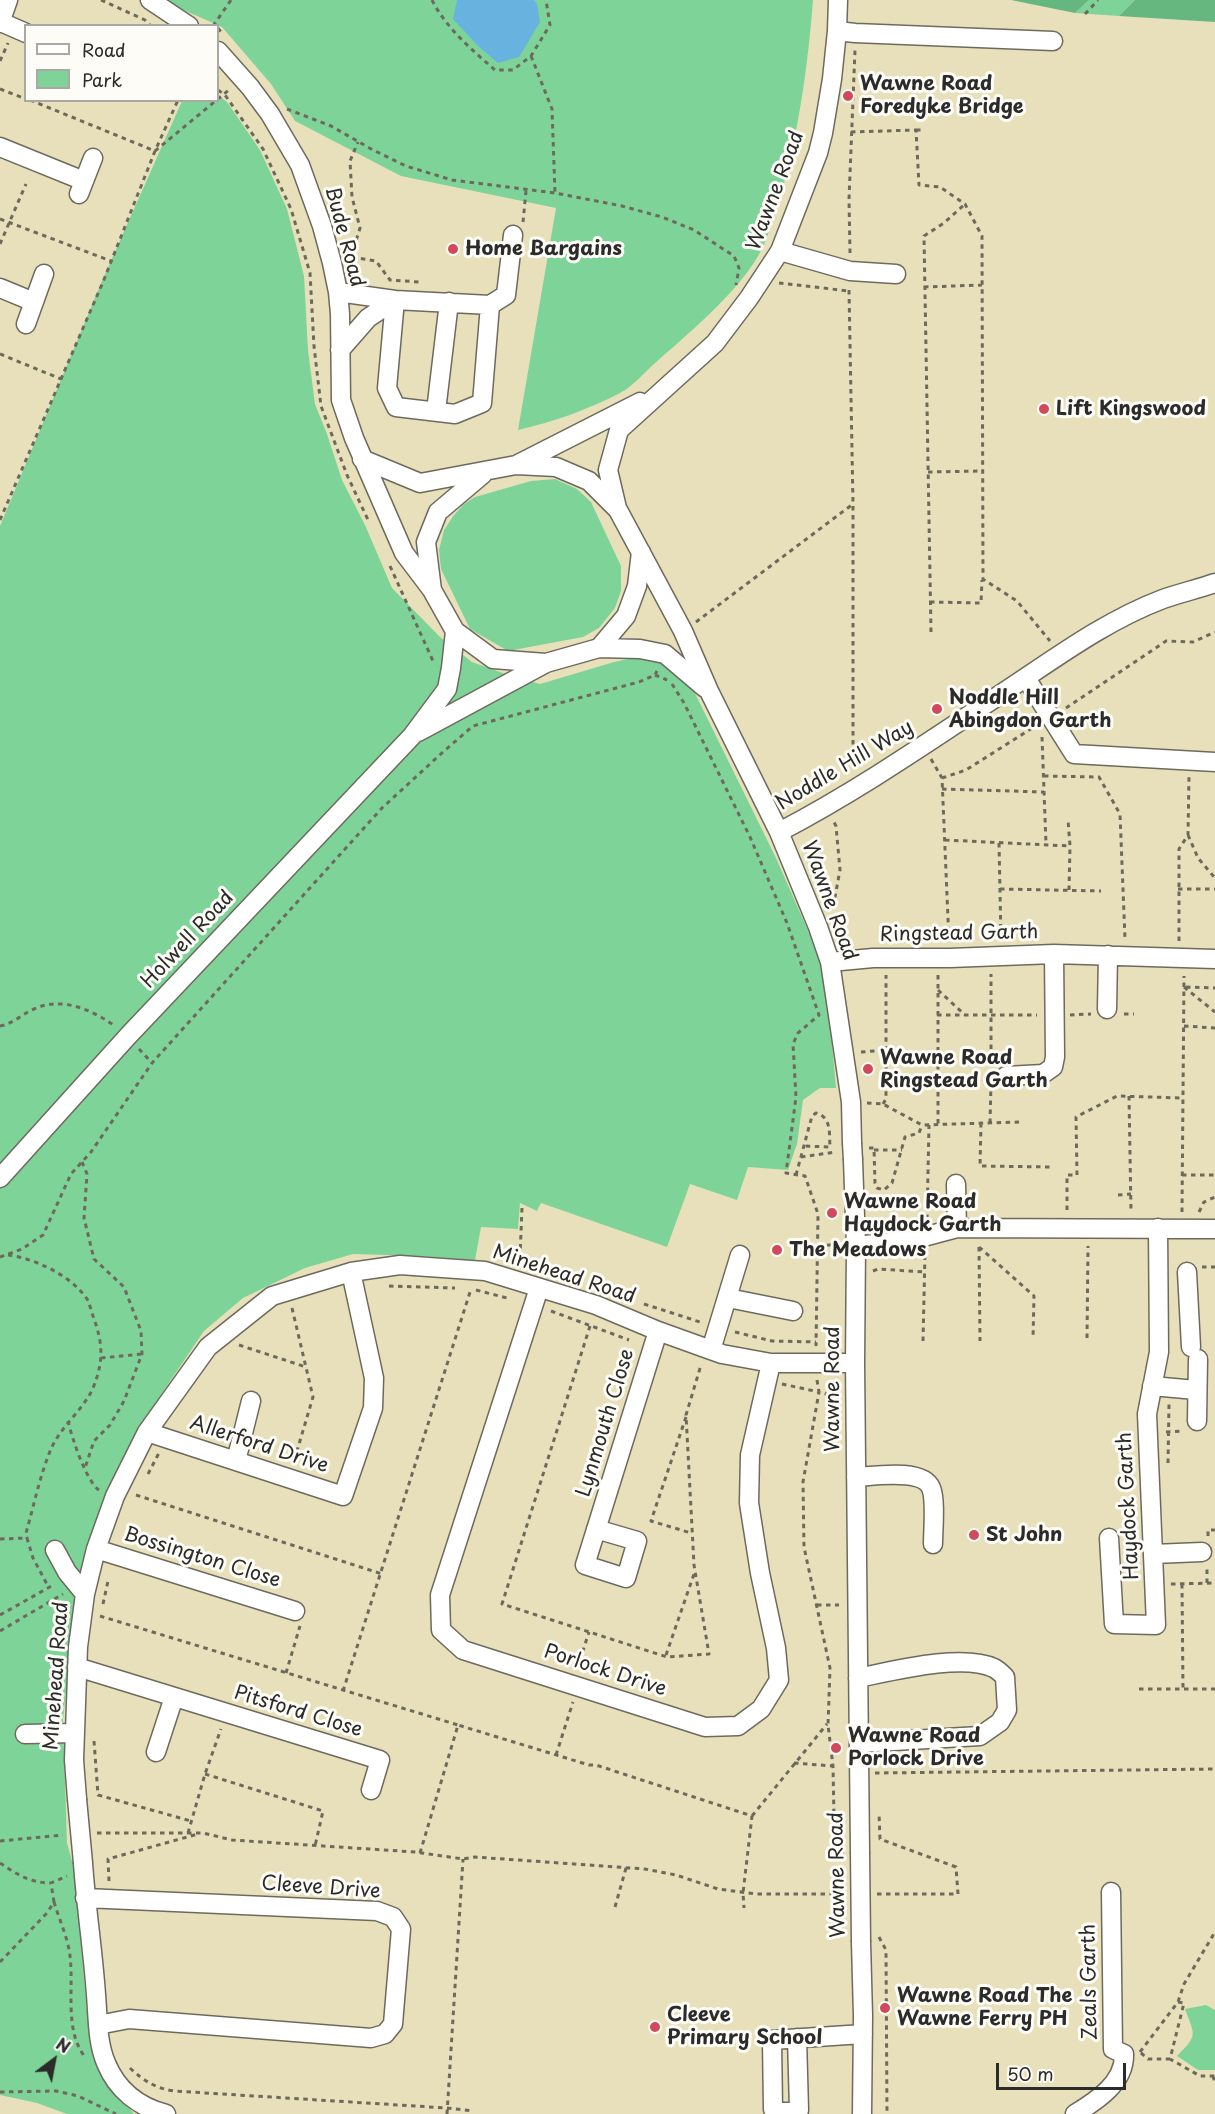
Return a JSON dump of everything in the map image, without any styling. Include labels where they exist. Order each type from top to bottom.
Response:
[{"type":"street","points":[[8,0],[0,22],[24,32]]},
{"type":"street","points":[[150,0],[186,24]]},
{"type":"street","name":"Wawne Road","points":[[618,510],[608,470],[619,430],[714,343],[749,298],[780,251],[818,153],[823,133],[831,87],[846,32],[838,0]]},
{"type":"street","points":[[846,32],[1053,41]]},
{"type":"street","name":"Bude Road","points":[[219,52],[270,114],[300,165],[332,263],[338,292],[341,400],[362,459],[404,553],[432,590]]},
{"type":"street","points":[[0,147],[82,188],[93,158]]},
{"type":"street","points":[[338,292],[396,300],[490,305],[506,295],[518,229]]},
{"type":"street","points":[[780,251],[850,271],[896,274]]},
{"type":"street","points":[[26,324],[44,274]]},
{"type":"street","points":[[0,288],[34,302]]},
{"type":"street","points":[[396,300],[387,388],[396,406],[455,414],[482,403],[490,305]]},
{"type":"street","points":[[340,350],[368,318],[396,300]]},
{"type":"street","points":[[436,411],[448,302]]},
{"type":"street","name":"Wawne Road","points":[[516,465],[659,392]]},
{"type":"street","points":[[362,459],[420,483],[516,465],[556,467],[589,481],[618,510],[641,552],[637,586],[626,616],[599,648],[546,663],[493,659],[455,632],[432,590],[426,542],[438,512],[485,472]]},
{"type":"street","name":"Wawne Road","points":[[641,552],[683,631],[709,691],[779,832],[812,913],[830,962],[844,1054],[850,1102],[856,1246],[855,1416],[859,1743],[869,1850],[869,1937],[863,2034],[862,2114]]},
{"type":"street","name":"Noddle Hill Way","points":[[779,832],[827,807],[1066,650],[1115,621],[1163,599],[1215,584]]},
{"type":"street","name":"Holwell Road","points":[[0,1178],[128,1036],[412,736],[447,689],[452,669],[455,632]]},
{"type":"street","name":"Wawne Road","points":[[599,648],[640,649],[664,654],[709,691]]},
{"type":"street","name":"Holwell Road","points":[[412,736],[546,663]]},
{"type":"street","points":[[1026,678],[1074,754],[1215,762]]},
{"type":"street","name":"Ringstead Garth","points":[[996,1075],[1043,1074],[1053,1067],[1055,1057],[1054,954]]},
{"type":"street","name":"Ringstead Garth","points":[[830,962],[873,958],[1054,954],[1117,956],[1182,964],[1215,959]]},
{"type":"street","points":[[1107,1009],[1117,956]]},
{"type":"street","points":[[956,1184],[957,1228]]},
{"type":"street","points":[[856,1246],[912,1240],[926,1242],[957,1228],[1215,1229]]},
{"type":"street","name":"Haydock Garth","points":[[1109,1538],[1113,1624],[1156,1625],[1147,1414],[1159,1352],[1158,1228]]},
{"type":"street","points":[[706,1355],[719,1328],[740,1255]]},
{"type":"street","name":"Minehead Road","points":[[155,2113],[138,2103],[119,2086],[105,2062],[98,2025],[74,1760],[78,1585],[96,1549],[115,1496],[147,1432],[208,1347],[272,1296],[353,1281],[400,1265],[485,1271],[537,1296],[596,1305],[655,1340],[706,1355],[722,1354],[769,1372],[816,1363],[855,1363]]},
{"type":"street","points":[[1187,1272],[1197,1421]]},
{"type":"street","name":"Allerford Drive","points":[[147,1432],[343,1496],[373,1408],[374,1378],[353,1281]]},
{"type":"street","name":"Porlock Drive","points":[[537,1296],[440,1595],[441,1630],[464,1650],[705,1727],[738,1726],[761,1709],[779,1680],[776,1648],[760,1573],[749,1503],[750,1455],[769,1372]]},
{"type":"street","points":[[728,1298],[793,1311]]},
{"type":"street","points":[[1159,1308],[1189,1308]]},
{"type":"street","name":"Lynmouth Close","points":[[596,1529],[655,1340]]},
{"type":"street","points":[[1152,1386],[1196,1390]]},
{"type":"street","points":[[236,1461],[252,1401]]},
{"type":"street","points":[[856,1477],[911,1475],[926,1480],[932,1488],[933,1496],[933,1544]]},
{"type":"street","name":"Bossington Close","points":[[96,1549],[295,1611]]},
{"type":"street","points":[[55,1550],[78,1585]]},
{"type":"street","points":[[1153,1554],[1202,1552]]},
{"type":"street","points":[[858,1678],[925,1665],[969,1663],[987,1666],[995,1668],[1005,1677],[1007,1710],[1000,1722],[980,1736],[859,1743]]},
{"type":"street","name":"Pitsford Close","points":[[77,1667],[380,1761],[371,1790]]},
{"type":"street","points":[[156,1752],[174,1697]]},
{"type":"street","points":[[25,1734],[75,1733]]},
{"type":"street","name":"Zeals Garth","points":[[1111,1892],[1113,2049],[1132,2057]]},
{"type":"street","name":"Cleeve Drive","points":[[85,1898],[377,1911],[393,1917],[401,1929],[393,2024],[385,2034],[371,2038],[129,2019],[98,2025]]},
{"type":"street","points":[[797,2038],[798,2110],[776,2112],[773,2109],[772,2040],[797,2038],[863,2034]]},
{"type":"street","points":[[1075,2114],[1100,2099],[1132,2057]]},
{"type":"path","points":[[101,0],[149,24]]},
{"type":"path","points":[[215,24],[231,0]]},
{"type":"path","points":[[432,0],[437,11],[466,44],[495,70],[513,70],[531,56],[550,25],[546,0]]},
{"type":"path","points":[[1085,14],[1098,0]]},
{"type":"path","points":[[846,32],[851,132],[849,291],[853,504],[853,764],[864,783]]},
{"type":"path","points":[[531,56],[552,109],[555,193]]},
{"type":"path","points":[[219,100],[241,78]]},
{"type":"path","points":[[0,89],[24,98]]},
{"type":"path","points":[[35,102],[155,151]]},
{"type":"path","points":[[0,520],[177,102]]},
{"type":"path","points":[[155,151],[216,102]]},
{"type":"path","points":[[280,106],[331,126],[406,166],[452,180],[555,193],[622,206],[662,217],[694,231],[734,256],[740,268],[736,290],[749,298]]},
{"type":"path","points":[[916,130],[919,185],[940,187],[965,204],[982,236],[981,603],[930,602]]},
{"type":"path","points":[[851,132],[925,130]]},
{"type":"path","points":[[352,257],[360,228],[352,197],[350,161],[358,142]]},
{"type":"path","points":[[0,244],[26,184]]},
{"type":"path","points":[[518,229],[526,191]]},
{"type":"path","points":[[931,632],[924,236],[944,224],[965,204]]},
{"type":"path","points":[[0,219],[111,261]]},
{"type":"path","points":[[332,263],[352,257],[376,261],[390,280],[424,282]]},
{"type":"path","points":[[774,283],[849,291]]},
{"type":"path","points":[[924,287],[982,285]]},
{"type":"path","points":[[0,354],[61,379]]},
{"type":"path","points":[[928,472],[981,471]]},
{"type":"path","points":[[683,631],[853,504]]},
{"type":"path","points":[[982,579],[1017,601],[1050,641],[1061,638],[1066,650]]},
{"type":"path","points":[[1050,719],[1166,641],[1193,642],[1215,632]]},
{"type":"path","points":[[0,1257],[22,1249],[43,1235],[70,1174],[91,1152],[152,1063],[382,808],[473,726],[639,682],[655,675],[664,654]]},
{"type":"path","points":[[655,675],[669,680],[695,724],[764,869],[787,923],[819,1015],[798,1033],[793,1044],[796,1097],[786,1173],[805,1176],[818,1214],[816,1363],[819,1392],[803,1482],[804,1546],[830,1668],[828,1722],[833,1767],[834,1819],[839,1852],[869,1850],[879,1839],[879,1806]]},
{"type":"path","points":[[942,778],[966,770],[1041,723],[1046,844]]},
{"type":"path","points":[[923,746],[942,778],[945,840],[944,958],[938,990],[938,1125]]},
{"type":"path","points":[[1189,760],[1188,835],[1198,858],[1215,878]]},
{"type":"path","points":[[1044,776],[1099,777],[1120,814],[1117,956]]},
{"type":"path","points":[[942,789],[1044,792]]},
{"type":"path","points":[[812,913],[835,897],[840,870],[837,826],[827,807]]},
{"type":"path","points":[[1068,820],[1069,890]]},
{"type":"path","points":[[1182,1229],[1184,987],[1178,889],[1179,849],[1188,835]]},
{"type":"path","points":[[945,840],[1070,846]]},
{"type":"path","points":[[999,843],[1002,956]]},
{"type":"path","points":[[1000,889],[1101,891]]},
{"type":"path","points":[[1178,889],[1215,890]]},
{"type":"path","points":[[990,1123],[996,1075],[991,974]]},
{"type":"path","points":[[886,975],[886,1100],[883,1104],[922,1125],[1019,1122]]},
{"type":"path","points":[[1184,987],[1215,988]]},
{"type":"path","points":[[1184,987],[1215,1012]]},
{"type":"path","points":[[938,990],[965,1015]]},
{"type":"path","points":[[0,1026],[7,1025],[36,1008],[58,1004],[79,1006],[102,1017],[128,1036],[152,1063]]},
{"type":"path","points":[[1183,1026],[1215,1028]]},
{"type":"path","points":[[844,1054],[886,1050]]},
{"type":"path","points":[[1067,1227],[1070,1195],[1067,1175],[1077,1175],[1076,1117],[1117,1096],[1182,1098]]},
{"type":"path","points":[[1129,1096],[1131,1227]]},
{"type":"path","points":[[796,1175],[812,1116],[816,1113],[824,1116],[828,1122],[830,1147],[804,1146]]},
{"type":"path","points":[[981,1124],[980,1166],[1052,1167]]},
{"type":"path","points":[[902,1150],[874,1149],[877,1188],[884,1190],[892,1183],[902,1150],[905,1137],[919,1132],[922,1125]]},
{"type":"path","points":[[923,1341],[929,1125]]},
{"type":"path","points":[[82,1162],[87,1174],[84,1218],[94,1259],[124,1287],[141,1331],[142,1354],[124,1401],[110,1425],[94,1440],[85,1468]]},
{"type":"path","points":[[1182,1175],[1215,1175]]},
{"type":"path","points":[[1118,1195],[1131,1194]]},
{"type":"path","points":[[522,1208],[520,1257],[572,1278]]},
{"type":"path","points":[[1087,1338],[1088,1246]]},
{"type":"path","points":[[980,1341],[979,1247],[1034,1296],[1033,1338]]},
{"type":"path","points":[[8,1254],[36,1261],[67,1279],[86,1299],[100,1334],[102,1349],[92,1390],[68,1421],[52,1448],[26,1533],[33,1558],[49,1588]]},
{"type":"path","points":[[873,1270],[925,1272]]},
{"type":"path","points":[[353,1281],[381,1286],[471,1289],[537,1296],[590,1326],[655,1340]]},
{"type":"path","points":[[343,1691],[471,1289]]},
{"type":"path","points":[[289,1478],[313,1397],[291,1304]]},
{"type":"path","points":[[642,1304],[719,1328],[772,1341],[816,1342]]},
{"type":"path","points":[[590,1326],[502,1604],[666,1656],[709,1654],[695,1572],[686,1415]]},
{"type":"path","points":[[240,1339],[235,1344],[306,1367]]},
{"type":"path","points":[[100,1358],[142,1354]]},
{"type":"path","points":[[691,1362],[706,1355]]},
{"type":"path","points":[[692,1533],[651,1521],[706,1355]]},
{"type":"path","points":[[769,1372],[826,1394],[831,1405],[841,1414],[855,1416]]},
{"type":"path","points":[[68,1421],[72,1439],[90,1483],[97,1490],[115,1496]]},
{"type":"path","points":[[144,1480],[168,1438]]},
{"type":"path","points":[[133,1503],[138,1491]]},
{"type":"path","points":[[136,1495],[382,1574]]},
{"type":"path","points":[[0,1539],[27,1538]]},
{"type":"path","points":[[103,1605],[114,1554]]},
{"type":"path","points":[[666,1656],[695,1572]]},
{"type":"path","points":[[1155,1584],[1215,1583]]},
{"type":"path","points":[[1182,1584],[1183,1689]]},
{"type":"path","points":[[0,1615],[49,1588],[78,1585]]},
{"type":"path","points":[[0,1631],[78,1585]]},
{"type":"path","points":[[817,1605],[857,1607]]},
{"type":"path","points":[[286,1673],[304,1613],[295,1611]]},
{"type":"path","points":[[98,1627],[100,1616],[589,1765],[596,1765],[752,1816]]},
{"type":"path","points":[[556,1755],[589,1632]]},
{"type":"path","points":[[1139,1689],[1215,1689]]},
{"type":"path","points":[[188,1833],[226,1713]]},
{"type":"path","points":[[744,1908],[743,1893],[752,1816],[828,1722]]},
{"type":"path","points":[[420,1853],[458,1725]]},
{"type":"path","points":[[93,1739],[99,1795],[191,1821]]},
{"type":"path","points":[[794,1763],[833,1767]]},
{"type":"path","points":[[860,1773],[1215,1769]]},
{"type":"path","points":[[878,1773],[878,1784]]},
{"type":"path","points":[[205,1774],[323,1811],[315,1846]]},
{"type":"path","points":[[92,1833],[203,1833],[232,1840],[420,1853],[463,1859],[476,1857],[627,1868],[676,1875],[718,1889],[743,1893],[851,1894]]},
{"type":"path","points":[[110,1899],[108,1859],[203,1833]]},
{"type":"path","points":[[0,1841],[69,1835]]},
{"type":"path","points":[[875,1894],[958,1894],[956,1867],[879,1839]]},
{"type":"path","points":[[447,2114],[463,1859]]},
{"type":"path","points":[[0,1863],[16,1874],[40,1883],[51,1883],[84,1867]]},
{"type":"path","points":[[615,1907],[627,1868]]},
{"type":"path","points":[[51,1883],[54,1902],[70,1954],[73,2030],[77,2047],[87,2060]]},
{"type":"path","points":[[876,1888],[876,1899]]},
{"type":"path","points":[[0,1962],[47,1913],[54,1902]]},
{"type":"path","points":[[1132,2057],[1178,2002],[1184,1984],[1215,1932]]},
{"type":"path","points":[[869,1937],[886,1950],[887,2114]]},
{"type":"path","points":[[1170,2059],[1184,2003],[1178,2002]]},
{"type":"path","points":[[1132,2057],[1170,2059],[1200,2076],[1214,2076],[1215,2083]]},
{"type":"path","points":[[128,2067],[143,2080],[158,2088],[174,2091],[473,2111]]},
{"type":"path","points":[[0,2092],[56,2091],[78,2096],[116,2114]]},
{"type":"green space","points":[[161,0],[813,0],[803,91],[792,152],[776,211],[758,257],[733,290],[633,384],[595,405],[570,415],[518,430],[556,208],[401,176],[295,121],[271,84],[222,27]]},
{"type":"green space","points":[[1011,0],[1089,0],[1075,13]]},
{"type":"green space","points":[[1089,0],[1135,0],[1119,16],[1075,13]]},
{"type":"green space","points":[[1135,0],[1215,0],[1215,22],[1119,16]]},
{"type":"green space","points":[[219,96],[227,102],[260,150],[287,209],[304,276],[308,350],[315,404],[342,480],[365,525],[392,588],[440,637],[472,662],[511,676],[540,684],[641,656],[656,658],[688,679],[776,858],[817,951],[828,998],[836,1088],[820,1088],[803,1100],[797,1144],[788,1170],[748,1167],[737,1200],[690,1184],[667,1247],[541,1203],[537,1211],[520,1203],[518,1229],[481,1227],[475,1260],[353,1254],[305,1268],[243,1298],[204,1331],[135,1436],[75,1605],[63,1720],[67,1843],[74,1868],[90,2044],[101,2073],[134,2114],[67,2114],[37,2103],[0,2095],[0,526],[102,281],[182,102],[219,102]]},
{"type":"green space","points":[[555,479],[577,489],[591,502],[621,566],[621,591],[615,608],[599,628],[583,637],[508,651],[470,629],[441,569],[439,550],[444,530],[464,504],[475,497],[531,481]]},
{"type":"green space","points":[[1206,2005],[1215,2010],[1215,2070],[1198,2070],[1177,2056],[1189,2044],[1193,2035],[1185,2009]]},
{"type":"water","points":[[457,0],[534,0],[537,4],[540,22],[519,57],[498,63],[478,46],[453,19]]},
{"type":"place","name":"Wawne Road Foredyke Bridge","points":[[848,96]]},
{"type":"place","name":"Home Bargains","points":[[453,249]]},
{"type":"place","name":"Lift Kingswood","points":[[1044,409]]},
{"type":"place","name":"Noddle Hill Abingdon Garth","points":[[937,709]]},
{"type":"place","name":"Wawne Road Ringstead Garth","points":[[868,1069]]},
{"type":"place","name":"Wawne Road Haydock Garth","points":[[832,1213]]},
{"type":"place","name":"The Meadows","points":[[777,1250]]},
{"type":"place","name":"St John","points":[[974,1535]]},
{"type":"place","name":"Wawne Road Porlock Drive","points":[[836,1748]]},
{"type":"place","name":"Wawne Road The Wawne Ferry PH","points":[[885,2008]]},
{"type":"place","name":"Cleeve Primary School","points":[[655,2027]]}]
